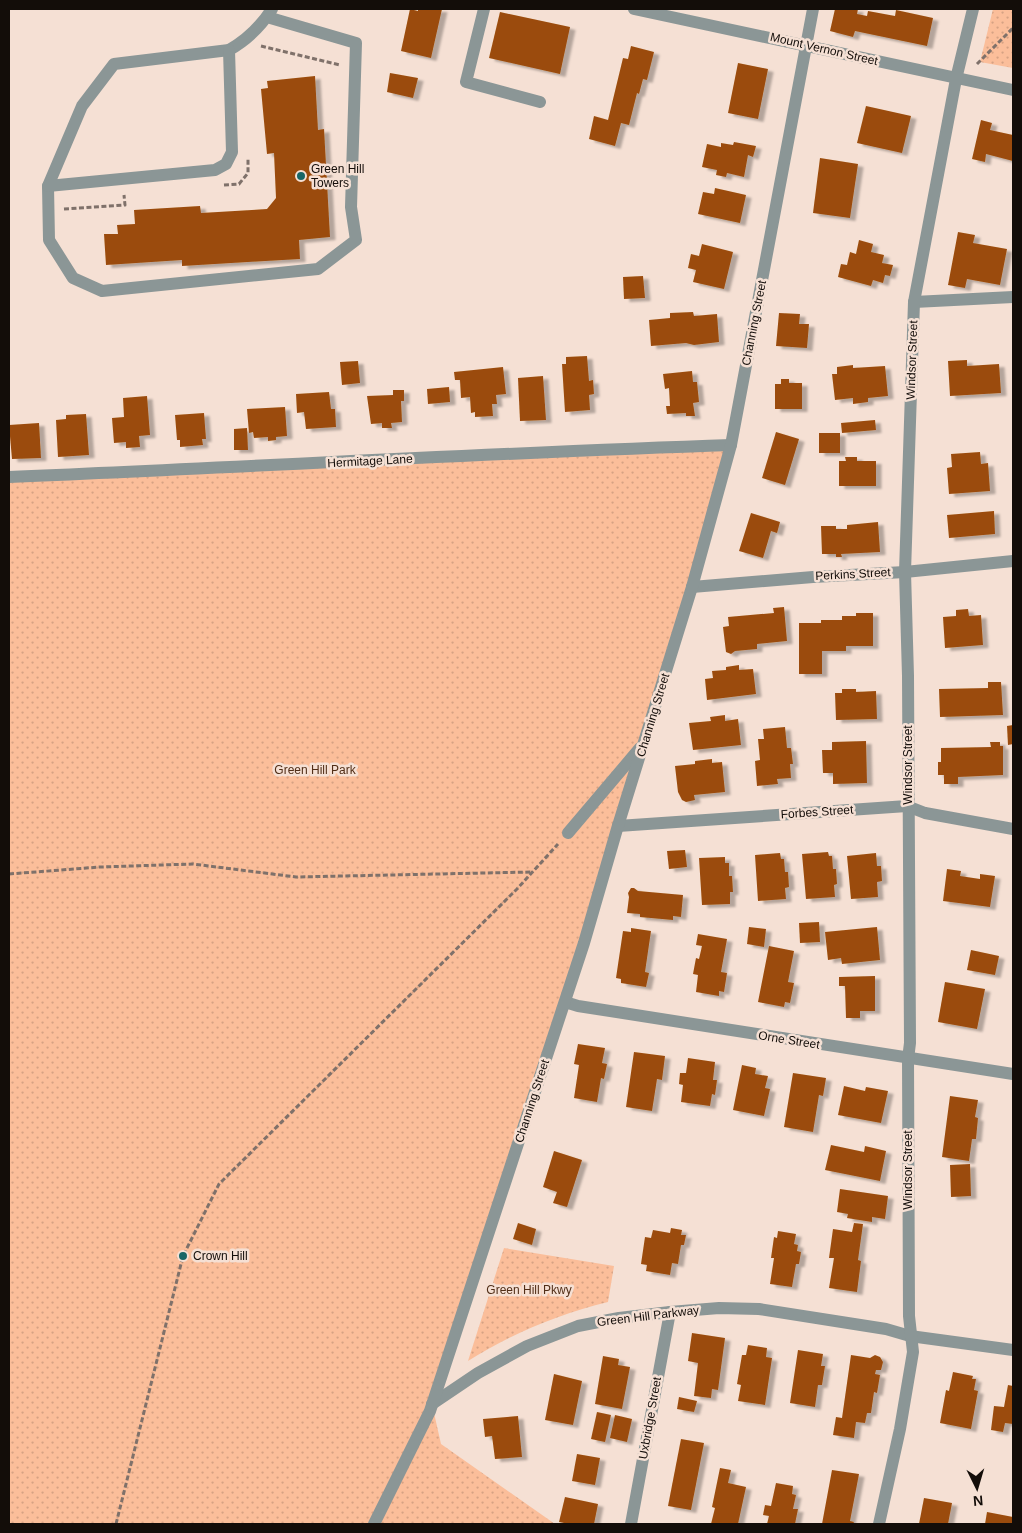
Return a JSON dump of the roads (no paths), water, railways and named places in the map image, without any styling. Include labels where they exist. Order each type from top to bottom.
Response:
[{"type":"street","points":[[484,9],[466,82],[540,102]]},
{"type":"street","name":"Mount Vernon Street","points":[[634,9],[1013,90]]},
{"type":"street","name":"Channing Street","points":[[432,1404],[584,943],[692,587],[731,445],[813,9]]},
{"type":"street","name":"Windsor Street","points":[[879,1524],[900,1429],[913,1352],[910,1336],[909,1306],[908,1059],[910,1033],[908,676],[905,572],[914,302],[956,79],[973,9]]},
{"type":"street","points":[[270,13],[356,43],[351,207],[356,240],[318,269],[102,291],[72,278],[49,240],[48,186],[82,106],[114,64],[229,50],[245,41],[270,13]]},
{"type":"street","points":[[48,186],[214,170],[226,164],[232,152],[229,50]]},
{"type":"street","points":[[914,302],[1013,296]]},
{"type":"street","name":"Hermitage Lane","points":[[9,477],[591,449],[731,445]]},
{"type":"street","name":"Perkins Street","points":[[692,587],[813,576],[905,572],[1013,561]]},
{"type":"street","points":[[568,833],[645,742]]},
{"type":"street","name":"Forbes Street","points":[[618,826],[908,806],[925,813],[1013,829]]},
{"type":"street","name":"Orne Street","points":[[565,1002],[587,1008],[1013,1074]]},
{"type":"street","name":"Green Hill Parkway","points":[[432,1404],[478,1373],[535,1343],[578,1326],[619,1318],[670,1312],[719,1308],[759,1309],[886,1329],[910,1336],[1013,1350]]},
{"type":"street","name":"Uxbridge Street","points":[[630,1524],[670,1312]]},
{"type":"street","points":[[374,1524],[432,1404]]},
{"type":"place","name":"Green Hill Towers","points":[[301,176]]},
{"type":"place","name":"Crown Hill","points":[[183,1256]]},
{"type":"park label","name":"Green Hill Park","points":[[315,770]]},
{"type":"park label","name":"Green Hill Pkwy","points":[[529,1290]]}]
